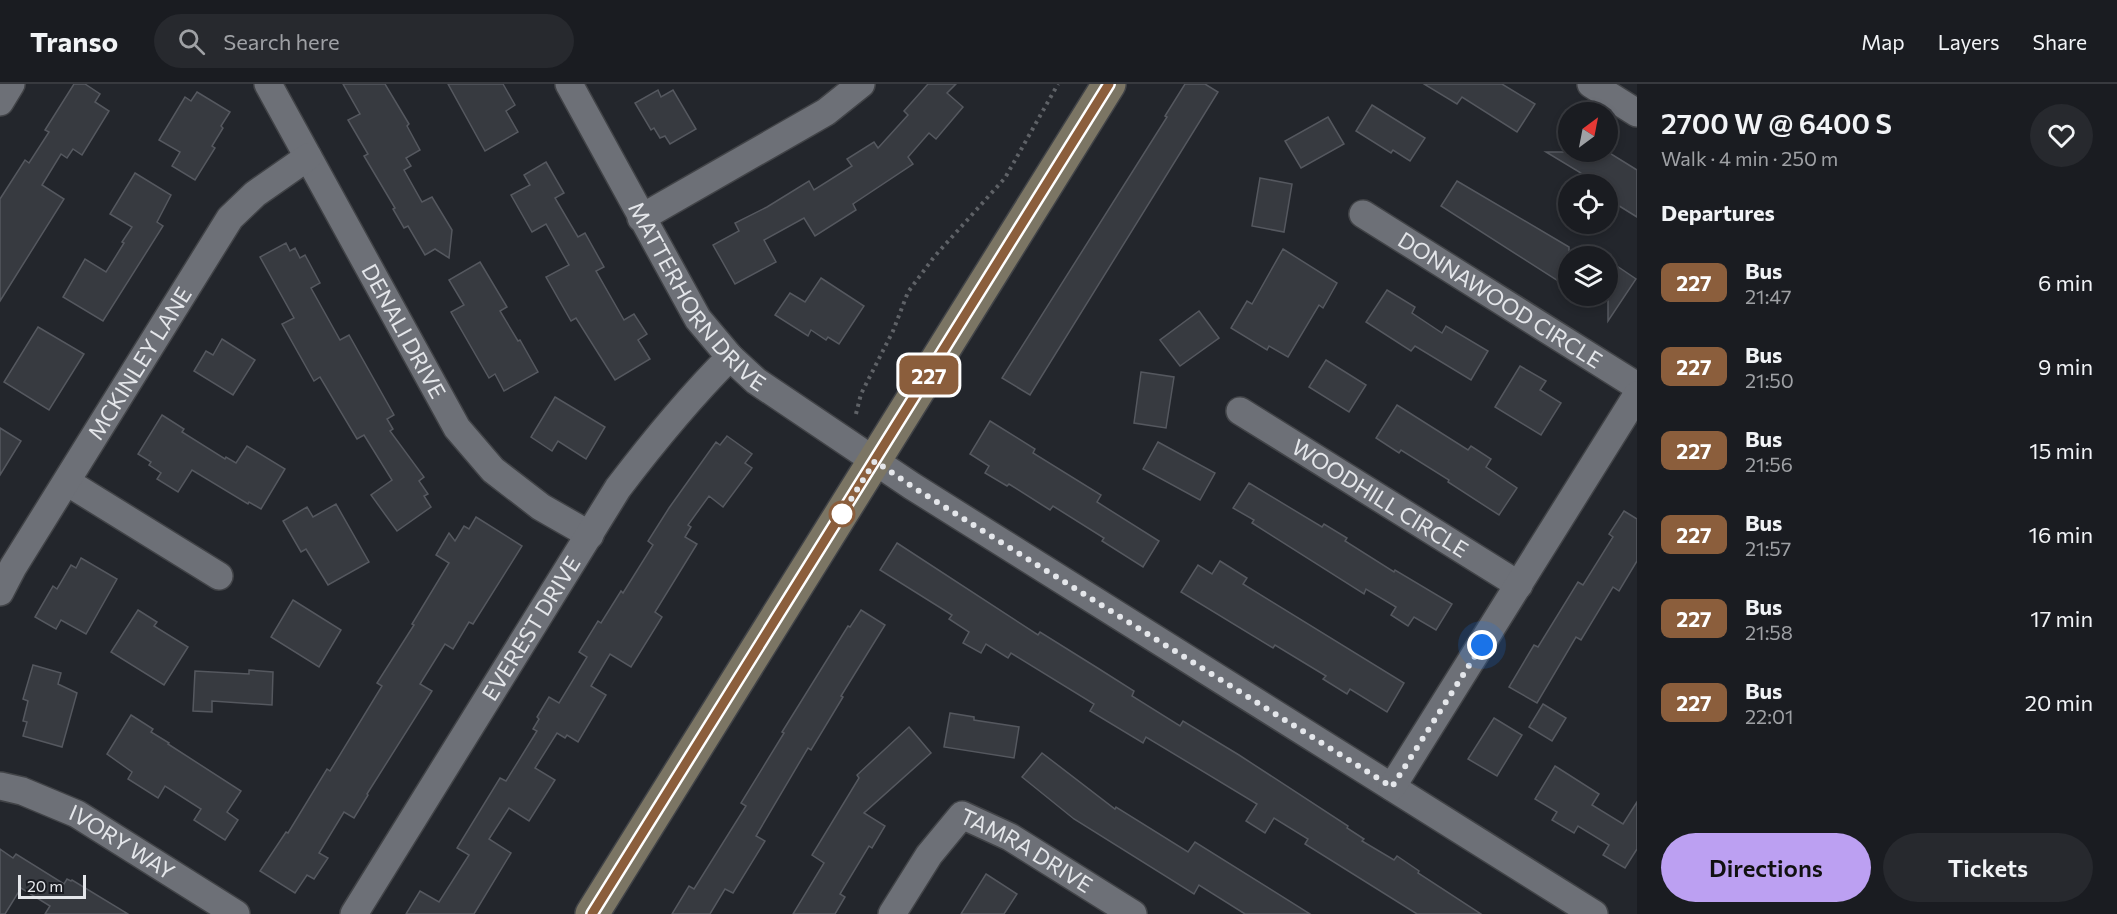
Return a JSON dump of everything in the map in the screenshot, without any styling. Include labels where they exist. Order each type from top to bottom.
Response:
[{"type":"main road","points":[[592,914],[1109,84]]},
{"type":"street","points":[[0,102],[11,84]]},
{"type":"street","name":"DENALI DRIVE","points":[[268,84],[457,428],[493,471],[541,507],[590,535]]},
{"type":"street","name":"MATTERHORN DRIVE","points":[[569,84],[698,319],[730,357],[756,381],[916,489],[1594,914]]},
{"type":"street","points":[[641,218],[826,112],[861,84]]},
{"type":"street","points":[[1591,84],[1637,113]]},
{"type":"street","name":"MCKINLEY LANE","points":[[0,592],[13,567],[230,218],[255,194],[308,158]]},
{"type":"street","name":"DONNAWOOD CIRCLE","points":[[1363,214],[1637,386]]},
{"type":"street","name":"EVEREST DRIVE","points":[[354,914],[618,488],[651,444],[730,357]]},
{"type":"street","points":[[1392,787],[1637,395]]},
{"type":"street","name":"WOODHILL CIRCLE","points":[[1240,411],[1519,585]]},
{"type":"street","points":[[67,482],[219,576]]},
{"type":"street","name":"IVORY WAY","points":[[0,786],[22,791],[77,814],[236,914]]},
{"type":"street","name":"TAMRA DRIVE","points":[[892,914],[929,855],[962,815],[1010,837],[1133,914]]},
{"type":"path","points":[[856,414],[861,394],[893,331],[908,292],[934,257],[1005,178],[1058,84]]},
{"type":"building","points":[[74,84],[85,84],[100,94],[95,102],[109,111],[82,155],[73,149],[67,158],[61,154],[42,185],[64,199],[0,301],[0,199],[25,160],[29,163],[49,132],[45,130]]},
{"type":"building","points":[[343,84],[385,84],[409,124],[407,126],[420,150],[406,158],[411,166],[404,170],[422,202],[432,197],[452,230],[449,258],[435,249],[425,255],[408,226],[404,228],[393,209],[395,208],[364,156],[368,154],[348,120],[360,114]]},
{"type":"building","points":[[448,84],[503,84],[515,105],[506,111],[518,132],[485,151]]},
{"type":"building","points":[[928,84],[956,84],[947,93],[963,107],[936,139],[929,133],[908,157],[913,164],[853,204],[856,210],[815,236],[804,218],[764,240],[776,262],[735,284],[713,245],[739,231],[735,223],[767,207],[809,181],[814,190],[852,166],[847,159],[874,142],[878,148],[908,115],[904,111]]},
{"type":"building","points":[[1185,84],[1205,84],[1218,92],[1030,395],[1002,378],[1167,117],[1165,116]]},
{"type":"building","points":[[1424,84],[1502,84],[1535,104],[1517,132],[1462,97],[1457,104]]},
{"type":"building","points":[[658,90],[661,97],[673,90],[696,129],[670,144],[665,136],[660,138],[654,128],[651,130],[635,103]]},
{"type":"building","points":[[197,92],[230,112],[212,146],[215,148],[195,180],[172,166],[180,152],[159,140],[185,97],[191,101]]},
{"type":"building","points":[[1372,105],[1425,138],[1410,161],[1393,150],[1391,153],[1356,131]]},
{"type":"building","points":[[1328,117],[1344,144],[1301,168],[1285,141]]},
{"type":"building","points":[[1546,152],[1558,152],[1558,159]]},
{"type":"building","points":[[1618,158],[1637,170],[1637,217],[1618,205],[1618,174],[1582,174],[1563,162],[1618,162]]},
{"type":"building","points":[[546,162],[564,193],[555,198],[578,237],[585,233],[604,267],[596,271],[624,320],[634,314],[647,334],[638,340],[650,359],[615,380],[576,318],[571,321],[546,277],[569,265],[546,224],[532,232],[511,195],[530,185],[524,175]]},
{"type":"building","points":[[135,173],[171,195],[157,222],[163,226],[103,321],[63,297],[85,259],[106,272],[124,243],[122,242],[132,227],[110,214]]},
{"type":"building","points":[[1260,178],[1292,184],[1284,232],[1252,226]]},
{"type":"building","points":[[1457,181],[1567,246],[1558,246],[1558,281],[1441,206]]},
{"type":"building","points":[[286,243],[290,251],[295,248],[300,258],[305,255],[320,283],[311,288],[340,340],[349,335],[394,415],[387,419],[393,429],[390,431],[424,477],[419,481],[428,494],[424,496],[431,507],[397,531],[371,495],[392,480],[364,435],[357,439],[320,377],[314,381],[282,324],[294,318],[260,257]]},
{"type":"building","points":[[1283,249],[1337,283],[1323,308],[1319,305],[1288,357],[1269,346],[1267,350],[1231,328],[1247,301],[1252,304]]},
{"type":"building","points":[[480,262],[507,307],[500,311],[538,372],[504,391],[495,374],[489,378],[451,312],[464,305],[449,280]]},
{"type":"building","points":[[1618,267],[1636,279],[1618,306]]},
{"type":"building","points":[[821,278],[864,306],[839,344],[828,337],[826,340],[811,330],[808,336],[775,315],[790,293],[805,302]]},
{"type":"building","points":[[1387,290],[1415,307],[1412,313],[1442,333],[1446,326],[1488,351],[1471,380],[1415,346],[1411,351],[1366,322]]},
{"type":"building","points":[[1608,306],[1618,306],[1608,321]]},
{"type":"building","points":[[1199,311],[1219,338],[1180,366],[1160,340]]},
{"type":"building","points":[[38,327],[84,354],[49,410],[4,382]]},
{"type":"building","points":[[222,339],[255,360],[233,395],[194,371],[206,351],[213,355]]},
{"type":"building","points":[[1326,360],[1366,385],[1349,412],[1309,387]]},
{"type":"building","points":[[1520,366],[1546,381],[1540,390],[1561,403],[1541,435],[1495,407]]},
{"type":"building","points":[[1141,372],[1174,377],[1166,428],[1134,423]]},
{"type":"building","points":[[555,397],[605,427],[586,459],[558,441],[552,451],[531,437]]},
{"type":"building","points":[[1397,405],[1468,450],[1471,446],[1491,459],[1486,467],[1517,488],[1499,515],[1448,482],[1449,480],[1401,450],[1399,453],[1376,438]]},
{"type":"building","points":[[162,415],[184,429],[182,432],[225,459],[226,457],[236,463],[247,446],[285,469],[261,509],[249,502],[248,504],[192,470],[178,492],[157,479],[161,473],[149,465],[151,462],[138,454]]},
{"type":"building","points":[[990,421],[1035,449],[1033,453],[1101,495],[1097,502],[1159,541],[1143,567],[1102,541],[1104,538],[1053,506],[1050,510],[1009,484],[1007,486],[985,473],[989,466],[970,454]]},
{"type":"building","points":[[0,428],[21,441],[0,475]]},
{"type":"building","points":[[727,436],[752,454],[745,463],[752,468],[723,507],[709,496],[688,525],[691,527],[685,537],[697,544],[655,612],[662,617],[631,667],[610,654],[591,686],[606,695],[578,742],[567,735],[565,738],[557,733],[535,768],[555,780],[529,821],[509,808],[489,839],[511,853],[474,914],[406,914],[420,891],[439,902],[469,855],[457,848],[500,778],[506,781],[537,731],[533,729],[539,719],[537,717],[549,697],[559,703],[587,657],[579,652],[598,621],[601,623],[621,591],[623,593],[653,545],[648,541],[716,442],[720,445]]},
{"type":"building","points":[[1158,442],[1215,473],[1200,500],[1143,469]]},
{"type":"building","points":[[1249,483],[1322,527],[1324,524],[1347,538],[1345,541],[1394,572],[1395,570],[1452,604],[1436,630],[1414,617],[1408,626],[1391,615],[1396,607],[1366,589],[1364,594],[1252,523],[1254,520],[1233,508]]},
{"type":"building","points":[[336,504],[369,562],[328,585],[306,549],[301,552],[283,521],[307,507],[313,517]]},
{"type":"building","points":[[1624,511],[1637,519],[1637,561],[1619,591],[1613,587],[1581,640],[1576,637],[1537,703],[1509,687],[1534,645],[1538,647],[1578,582],[1583,585],[1613,537],[1609,534]]},
{"type":"building","points":[[476,517],[522,546],[473,624],[469,622],[453,649],[445,644],[420,684],[432,691],[354,818],[344,812],[319,853],[328,858],[314,879],[307,875],[295,893],[260,871],[286,832],[288,833],[327,769],[330,771],[382,686],[377,683],[414,625],[412,624],[449,563],[436,555],[449,533],[455,541],[464,526],[469,529]]},
{"type":"building","points":[[897,543],[1038,635],[1040,632],[1134,691],[1132,696],[1180,726],[1183,721],[1239,755],[1348,826],[1347,828],[1364,839],[1362,841],[1394,860],[1397,856],[1419,871],[1418,873],[1481,914],[1417,914],[1305,844],[1308,839],[1274,818],[1265,833],[1246,821],[1257,804],[1146,737],[1143,743],[1090,711],[1094,704],[1011,653],[1008,658],[986,644],[981,653],[963,643],[969,632],[949,619],[952,615],[880,570]]},
{"type":"building","points":[[81,558],[117,579],[86,634],[61,620],[56,629],[35,617],[53,586],[57,589],[71,565],[76,568]]},
{"type":"building","points":[[1220,561],[1247,578],[1243,584],[1404,683],[1387,712],[1350,689],[1347,694],[1323,679],[1326,676],[1275,645],[1273,648],[1181,592],[1198,565],[1212,574]]},
{"type":"building","points":[[293,600],[341,630],[319,667],[271,637]]},
{"type":"building","points":[[138,610],[157,622],[154,626],[188,647],[164,685],[111,652]]},
{"type":"building","points":[[861,610],[885,625],[811,750],[808,748],[756,836],[765,841],[733,893],[725,889],[710,914],[672,914],[689,886],[694,889],[746,806],[741,803],[784,733],[782,732],[848,626],[850,627]]},
{"type":"building","points":[[33,665],[61,673],[58,684],[77,693],[62,747],[23,736],[27,722],[23,721],[28,701],[23,699]]},
{"type":"building","points":[[249,670],[273,672],[272,705],[212,701],[212,712],[193,711],[195,671],[249,674]]},
{"type":"building","points":[[1543,704],[1566,718],[1552,741],[1529,727]]},
{"type":"building","points":[[950,713],[974,717],[974,720],[1019,727],[1014,758],[944,747]]},
{"type":"building","points":[[131,715],[153,729],[151,732],[168,744],[241,791],[227,812],[238,820],[225,840],[194,820],[201,809],[165,786],[158,798],[128,779],[132,772],[107,754]]},
{"type":"building","points":[[1494,718],[1522,735],[1497,776],[1468,759]]},
{"type":"building","points":[[909,727],[931,753],[864,813],[885,826],[872,848],[869,846],[840,894],[845,897],[835,914],[793,914],[824,863],[812,855],[859,778],[857,775]]},
{"type":"building","points":[[1042,753],[1115,809],[1116,807],[1188,852],[1195,842],[1310,914],[1245,914],[1199,885],[1194,894],[1074,819],[1022,777]]},
{"type":"building","points":[[1555,766],[1599,794],[1592,805],[1623,824],[1637,802],[1637,849],[1625,868],[1603,855],[1609,845],[1578,826],[1574,833],[1552,820],[1557,812],[1535,799]]},
{"type":"building","points":[[0,849],[13,858],[16,854],[64,884],[67,879],[72,880],[128,914],[45,914],[50,906],[21,888],[5,914],[0,914]]},
{"type":"building","points":[[986,874],[1017,894],[1004,914],[961,914]]},
{"type":"bus line","name":"227","points":[[592,914],[1109,84]]},
{"type":"route","points":[[842,514],[838,520],[875,461],[916,489],[1392,787],[1482,645]]}]
